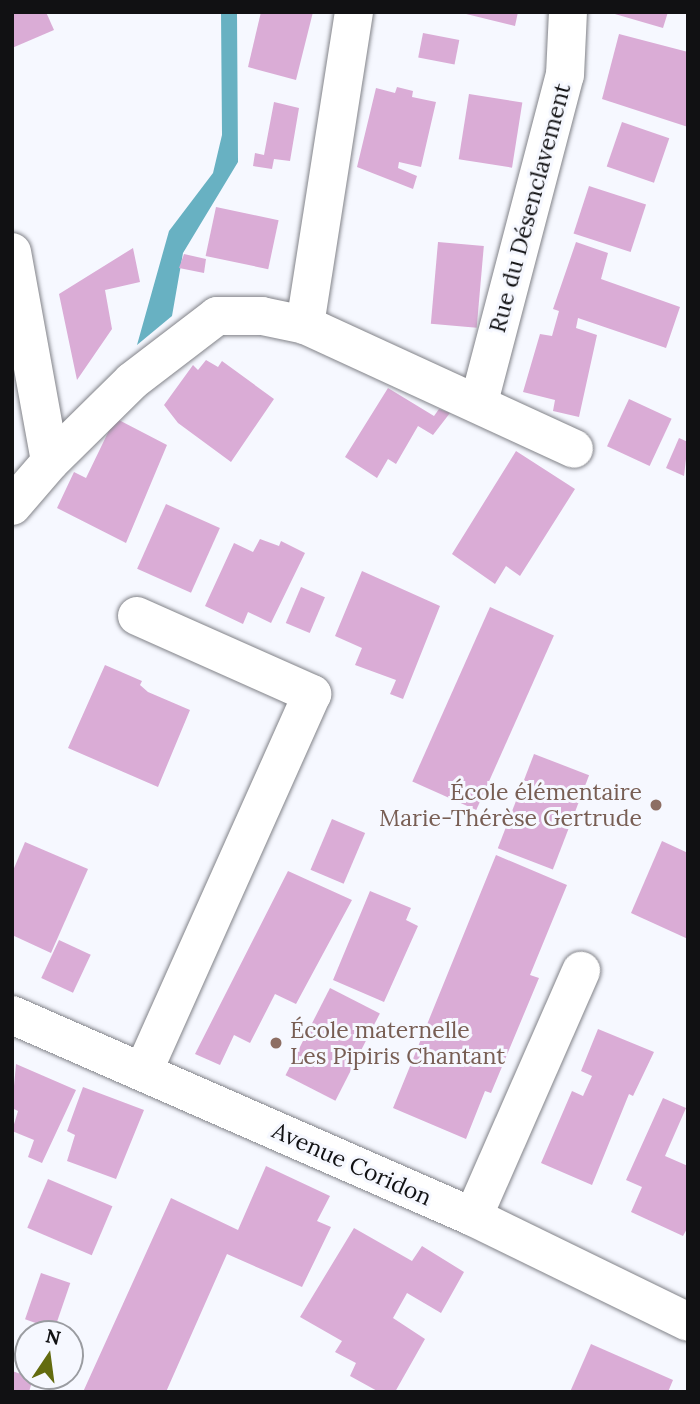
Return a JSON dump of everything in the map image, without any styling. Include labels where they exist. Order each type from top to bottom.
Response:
[{"type":"street","points":[[306,325],[354,12]]},
{"type":"street","name":"Rue du Désenclavement","points":[[479,402],[565,75],[568,12]]},
{"type":"street","points":[[12,252],[50,462]]},
{"type":"street","points":[[12,506],[50,462],[132,381],[217,316],[262,316],[306,325],[479,402],[574,449]]},
{"type":"street","points":[[137,617],[312,694],[144,1072]]},
{"type":"street","points":[[473,1217],[581,971]]},
{"type":"street","name":"Avenue Coridon","points":[[12,1015],[473,1217],[688,1322]]},
{"type":"water","points":[[221,12],[237,12],[238,162],[183,253],[172,316],[137,345],[169,231],[213,173],[222,135]]},
{"type":"building","points":[[12,12],[46,12],[54,30],[12,48]]},
{"type":"building","points":[[261,12],[313,12],[296,80],[248,67]]},
{"type":"building","points":[[458,12],[518,12],[515,26]]},
{"type":"building","points":[[608,12],[668,12],[663,28]]},
{"type":"building","points":[[423,33],[459,40],[455,65],[418,58]]},
{"type":"building","points":[[619,34],[688,52],[688,127],[602,99]]},
{"type":"building","points":[[397,87],[413,91],[412,97],[436,102],[421,167],[399,162],[398,168],[417,176],[413,189],[357,167],[376,88],[395,93]]},
{"type":"building","points":[[469,94],[522,102],[512,168],[459,159]]},
{"type":"building","points":[[274,102],[299,108],[290,161],[274,159],[272,169],[253,166],[255,153],[264,155]]},
{"type":"building","points":[[622,122],[669,138],[654,183],[607,166]]},
{"type":"building","points":[[589,186],[646,205],[631,252],[574,234]]},
{"type":"building","points":[[216,207],[279,220],[268,269],[206,256]]},
{"type":"building","points":[[438,242],[484,246],[477,328],[431,324]]},
{"type":"building","points":[[576,242],[608,253],[601,279],[680,307],[666,348],[578,318],[576,328],[597,335],[579,417],[553,411],[555,400],[523,392],[540,334],[552,336],[559,311],[553,309]]},
{"type":"building","points":[[133,248],[140,282],[105,290],[112,329],[77,380],[59,294]]},
{"type":"building","points":[[184,254],[206,259],[204,273],[179,268]]},
{"type":"building","points":[[206,360],[218,367],[222,361],[274,399],[231,462],[178,423],[164,405],[193,365],[198,370]]},
{"type":"building","points":[[388,388],[434,416],[439,409],[450,413],[433,435],[418,426],[396,464],[388,459],[377,478],[345,457]]},
{"type":"building","points":[[629,399],[672,419],[650,466],[607,446]]},
{"type":"building","points":[[115,418],[167,445],[126,543],[57,508],[74,472],[86,478]]},
{"type":"building","points":[[679,438],[688,442],[684,476],[666,468]]},
{"type":"building","points":[[516,451],[575,489],[520,576],[506,566],[495,584],[452,554]]},
{"type":"building","points":[[166,504],[220,528],[191,593],[137,569]]},
{"type":"building","points":[[260,539],[279,546],[281,541],[305,553],[271,623],[248,612],[243,624],[205,606],[234,543],[253,552]]},
{"type":"building","points":[[362,571],[440,606],[403,699],[390,694],[396,680],[355,665],[362,648],[335,636]]},
{"type":"building","points":[[301,587],[325,597],[310,633],[286,623]]},
{"type":"building","points":[[490,607],[554,635],[476,810],[412,781]]},
{"type":"building","points":[[105,665],[142,681],[140,685],[148,692],[190,710],[158,787],[68,748]]},
{"type":"building","points":[[534,754],[589,775],[553,869],[498,848]]},
{"type":"building","points":[[332,819],[365,833],[344,884],[311,870]]},
{"type":"building","points":[[662,841],[688,853],[688,939],[631,913]]},
{"type":"building","points":[[25,842],[88,869],[51,953],[12,935],[12,873]]},
{"type":"building","points":[[496,855],[567,885],[530,975],[539,978],[491,1093],[485,1091],[466,1139],[393,1108]]},
{"type":"building","points":[[288,871],[352,900],[296,1004],[275,994],[250,1043],[234,1035],[220,1065],[195,1054]]},
{"type":"building","points":[[370,891],[411,908],[406,920],[418,926],[384,1002],[333,980]]},
{"type":"building","points":[[59,940],[91,955],[73,993],[41,978]]},
{"type":"building","points":[[330,988],[380,1013],[335,1101],[286,1075]]},
{"type":"building","points":[[598,1029],[654,1052],[633,1096],[629,1094],[592,1185],[541,1163],[572,1091],[583,1096],[592,1076],[581,1071]]},
{"type":"building","points":[[16,1064],[76,1090],[42,1163],[28,1157],[34,1140],[12,1131],[18,1111],[12,1108]]},
{"type":"building","points":[[83,1087],[144,1110],[116,1179],[67,1161],[75,1135],[67,1131]]},
{"type":"building","points":[[663,1098],[686,1108],[665,1156],[688,1166],[688,1227],[683,1236],[631,1212],[642,1187],[626,1180]]},
{"type":"building","points":[[266,1166],[330,1196],[317,1221],[331,1227],[302,1287],[227,1254],[166,1392],[83,1392],[171,1198],[238,1230]]},
{"type":"building","points":[[48,1179],[112,1206],[92,1255],[27,1228]]},
{"type":"building","points":[[354,1228],[412,1261],[422,1246],[464,1272],[441,1313],[407,1293],[393,1318],[425,1339],[395,1392],[379,1392],[350,1376],[356,1363],[335,1352],[342,1341],[300,1317]]},
{"type":"building","points":[[41,1273],[70,1283],[58,1320],[27,1320]]},
{"type":"building","points":[[591,1344],[673,1380],[668,1392],[570,1392]]},
{"type":"building","points":[[12,1371],[14,1390],[30,1390],[12,1392]]},
{"type":"place","name":"École élémentaire Marie-Thérèse Gertrude","points":[[656,805]]},
{"type":"place","name":"École maternelle Les Pipiris Chantant","points":[[276,1043]]}]
